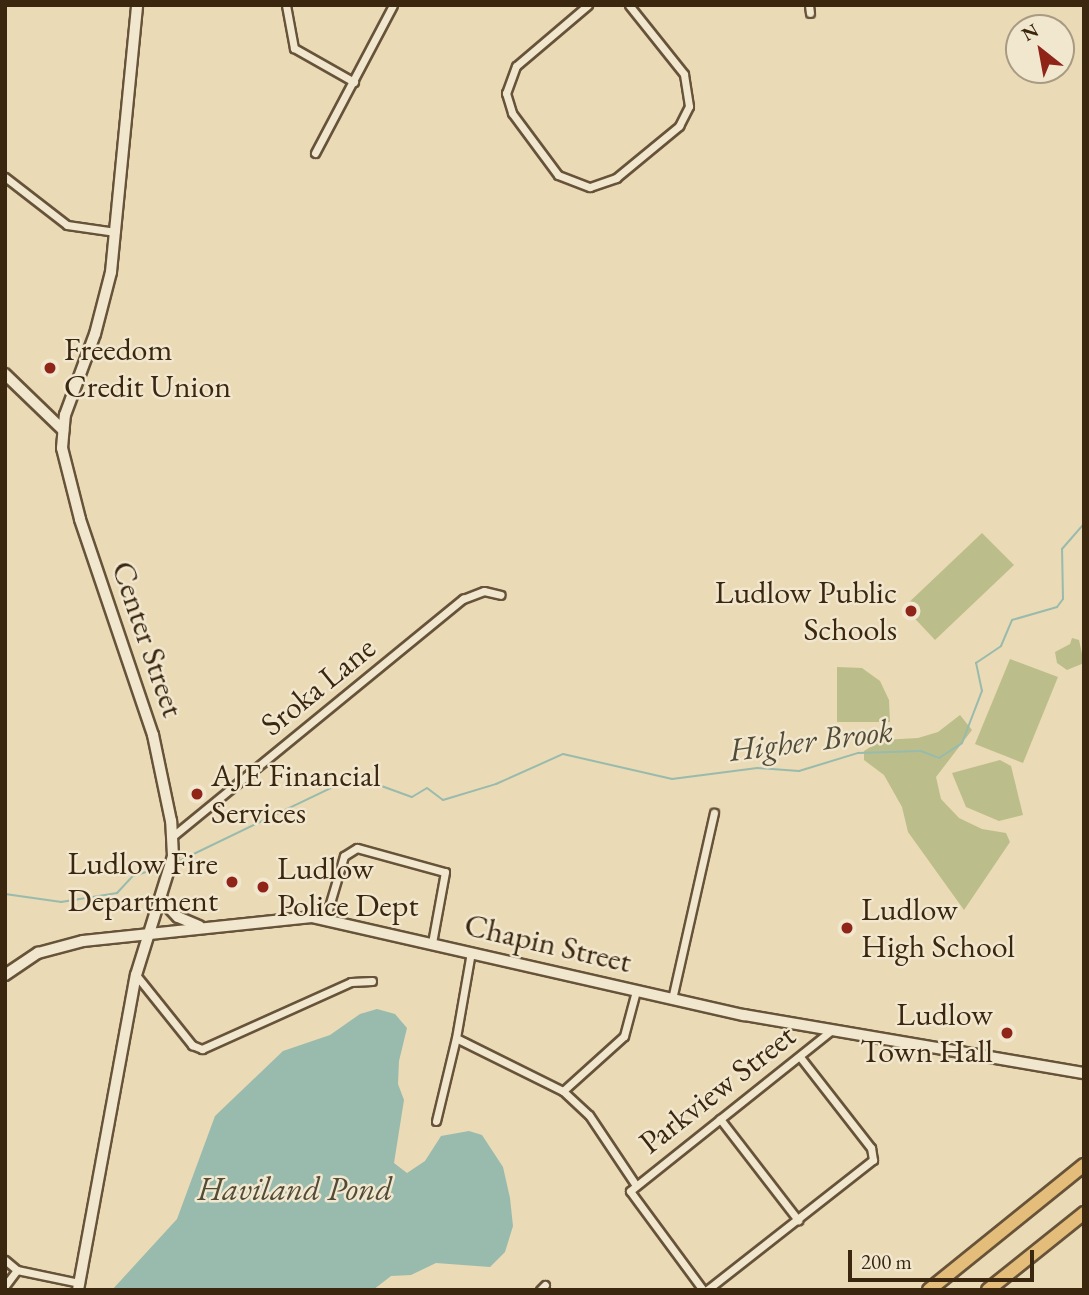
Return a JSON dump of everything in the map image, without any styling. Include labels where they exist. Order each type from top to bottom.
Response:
[{"type":"highway","points":[[929,1290],[1084,1165]]},
{"type":"highway","points":[[988,1290],[1084,1213]]},
{"type":"highway","points":[[998,1290],[1084,1213]]},
{"type":"main road","name":"Center Street","points":[[78,1287],[136,975],[173,862],[173,836],[153,735],[69,486],[63,430],[104,302],[115,232],[137,5]]},
{"type":"main road","points":[[5,374],[63,430]]},
{"type":"main road","points":[[162,900],[178,917],[200,926]]},
{"type":"main road","name":"Chapin Street","points":[[5,975],[38,953],[58,946],[200,926],[300,917],[432,943],[636,991],[829,1032],[1084,1073]]},
{"type":"street","points":[[286,5],[294,48],[354,82]]},
{"type":"street","points":[[316,153],[393,5]]},
{"type":"street","points":[[587,5],[516,66],[506,93],[512,113],[558,175],[590,187],[616,178],[679,126],[689,106],[684,74],[629,5]]},
{"type":"street","points":[[5,177],[67,225],[115,232]]},
{"type":"street","name":"Sroka Lane","points":[[173,836],[463,599],[484,591],[501,594]]},
{"type":"street","points":[[672,999],[714,813]]},
{"type":"street","points":[[325,920],[344,855],[358,848],[445,872],[432,943]]},
{"type":"street","points":[[436,1121],[456,1038],[471,952]]},
{"type":"street","points":[[136,975],[192,1045],[202,1049],[351,982],[372,981]]},
{"type":"street","points":[[563,1091],[624,1036],[636,991]]},
{"type":"street","name":"Parkview Street","points":[[635,1184],[800,1058],[829,1032]]},
{"type":"street","points":[[456,1038],[563,1091],[589,1115],[635,1184],[630,1191],[632,1199],[705,1290],[870,1165],[874,1155],[800,1058]]},
{"type":"street","points":[[720,1119],[798,1220]]},
{"type":"street","points":[[5,1260],[17,1270],[78,1287]]},
{"type":"street","points":[[5,1286],[17,1270]]},
{"type":"green space","points":[[982,533],[1014,565],[935,640],[904,607]]},
{"type":"green space","points":[[1072,638],[1079,640],[1084,663],[1067,670],[1057,663],[1055,652],[1070,644]]},
{"type":"green space","points":[[1010,659],[1058,677],[1023,763],[975,744]]},
{"type":"green space","points":[[837,667],[862,668],[880,681],[889,700],[890,722],[837,722]]},
{"type":"green space","points":[[960,715],[972,730],[936,777],[941,799],[959,818],[982,829],[1006,833],[1010,842],[964,910],[908,832],[902,807],[884,775],[864,760],[864,751],[882,740],[918,738],[938,732]]},
{"type":"green space","points":[[1000,760],[1011,766],[1023,815],[999,821],[966,807],[952,773]]},
{"type":"water","name":"Haviland Pond","points":[[377,1009],[395,1014],[407,1028],[399,1061],[398,1084],[404,1100],[394,1163],[407,1173],[425,1161],[441,1136],[469,1131],[482,1135],[503,1167],[510,1198],[513,1226],[505,1252],[490,1267],[436,1263],[411,1275],[391,1276],[373,1290],[112,1290],[177,1219],[215,1116],[283,1051],[330,1035],[360,1014]]},
{"type":"waterway","name":"Higher Brook","points":[[177,862],[337,785],[376,784],[412,797],[427,788],[443,800],[496,784],[563,754],[672,779],[757,768],[799,771],[858,753],[921,751],[939,758],[962,743],[982,691],[976,663],[1001,646],[1012,620],[1057,607],[1063,599],[1062,549],[1084,524]]},
{"type":"waterway","name":"Higher Brook","points":[[5,894],[61,902],[117,893],[133,876],[165,866]]},
{"type":"place","name":"Freedom Credit Union","points":[[50,368]]},
{"type":"place","name":"Ludlow Public Schools","points":[[911,611]]},
{"type":"place","name":"AJE Financial Services","points":[[197,794]]},
{"type":"place","name":"Ludlow Fire Department","points":[[232,882]]},
{"type":"place","name":"Ludlow Police Dept","points":[[263,887]]},
{"type":"place","name":"Ludlow High School","points":[[847,928]]},
{"type":"place","name":"Ludlow Town Hall","points":[[1007,1033]]}]
